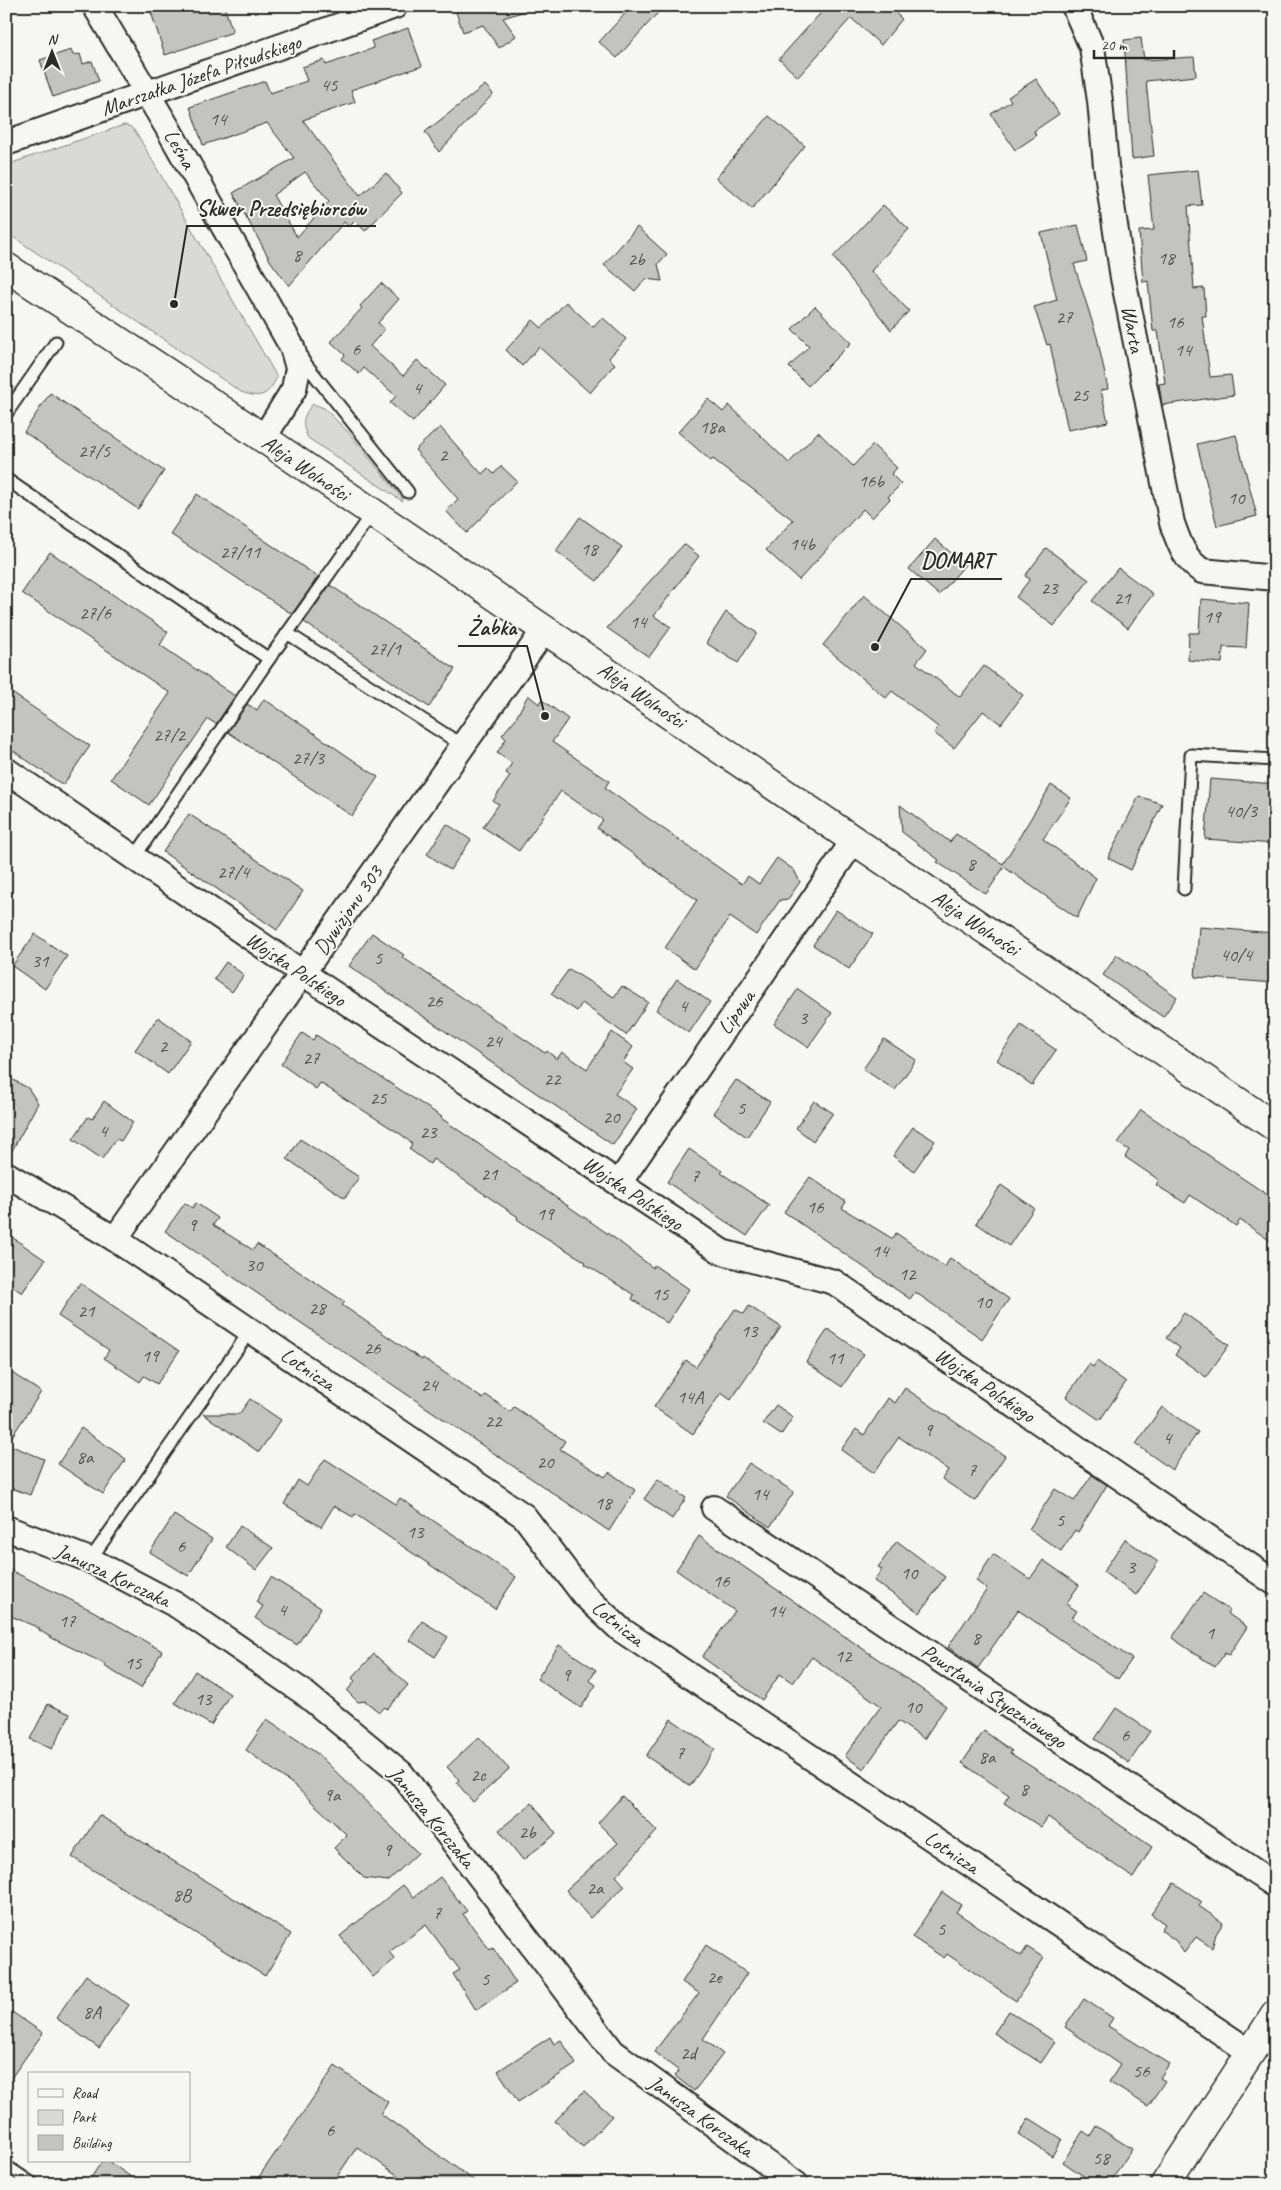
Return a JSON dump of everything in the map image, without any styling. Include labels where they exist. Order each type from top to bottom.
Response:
[{"type":"street","name":"Leśna","points":[[94,6],[147,94],[292,347],[298,368],[294,389],[263,439]]},
{"type":"street","name":"Marszałka Józefa Piłsudskiego","points":[[6,143],[396,6]]},
{"type":"street","name":"Warta","points":[[1074,6],[1092,47],[1100,101],[1106,166],[1123,278],[1172,523],[1182,552],[1192,564],[1202,571],[1275,578]]},
{"type":"street","name":"Aleja Wolności","points":[[6,266],[545,629],[1275,1127]]},
{"type":"street","name":"Dywizjonu 303","points":[[115,1239],[304,974],[462,745],[545,629]]},
{"type":"street","name":"Wojska Polskiego","points":[[6,770],[304,974],[722,1252],[834,1282],[1275,1583]]},
{"type":"street","name":"Lipowa","points":[[618,1183],[854,840]]},
{"type":"street","name":"Lotnicza","points":[[6,1174],[115,1239],[524,1516],[584,1595],[620,1629],[1250,2052]]},
{"type":"street","name":"Powstania Styczniowego","points":[[714,1508],[1275,1885]]},
{"type":"street","name":"Janusza Korczaka","points":[[6,1528],[90,1560],[186,1611],[303,1692],[401,1773],[613,2052],[796,2184]]},
{"type":"street","points":[[1165,2184],[1275,2015]]},
{"type":"lane","points":[[6,414],[56,342]]},
{"type":"lane","name":"Leśna","points":[[292,347],[408,492]]},
{"type":"lane","points":[[6,479],[269,659]]},
{"type":"lane","points":[[134,858],[269,659],[372,513]]},
{"type":"lane","points":[[287,633],[462,745]]},
{"type":"lane","points":[[1184,889],[1191,754],[1275,760]]},
{"type":"lane","points":[[90,1560],[250,1331]]},
{"type":"lane","points":[[6,2166],[33,2184]]},
{"type":"green space","points":[[124,125],[131,127],[137,134],[277,377],[267,392],[254,395],[241,392],[6,232],[6,165]]},
{"type":"green space","points":[[313,404],[324,408],[348,432],[403,499],[402,501],[308,438],[304,428],[304,420]]},
{"type":"building","points":[[149,6],[224,6],[233,32],[165,55]]},
{"type":"building","points":[[470,6],[527,6],[528,10],[503,18],[516,36],[499,48],[483,25],[463,32],[456,12]]},
{"type":"building","points":[[632,6],[664,6],[617,58],[599,42]]},
{"type":"building","points":[[827,6],[888,6],[902,19],[881,45],[851,18],[798,77],[779,59]]},
{"type":"building","points":[[408,28],[422,66],[351,90],[355,102],[303,120],[360,196],[386,173],[402,193],[365,231],[355,221],[349,227],[344,222],[289,286],[271,262],[233,193],[294,158],[267,123],[203,145],[190,107],[265,81],[270,93],[307,81],[302,67],[324,60],[326,65],[374,48],[371,41]],"holes":[[[305,172],[329,201],[297,237],[273,195]]]},
{"type":"building","points":[[1141,38],[1144,60],[1194,57],[1196,76],[1146,81],[1154,156],[1132,159],[1124,40]]},
{"type":"building","points":[[71,50],[73,55],[80,54],[83,64],[92,61],[99,81],[53,97],[40,60]]},
{"type":"building","points":[[1036,79],[1059,114],[1034,131],[1036,136],[1015,150],[991,114],[1011,101],[1008,97]]},
{"type":"building","points":[[485,85],[493,94],[439,152],[425,132]]},
{"type":"building","points":[[769,116],[805,146],[752,209],[716,178]]},
{"type":"building","points":[[1198,170],[1202,205],[1188,206],[1194,289],[1204,288],[1206,316],[1202,316],[1210,377],[1231,375],[1234,395],[1162,405],[1159,384],[1165,383],[1158,331],[1153,331],[1148,281],[1143,282],[1139,231],[1154,230],[1148,175]]},
{"type":"building","points":[[883,205],[909,229],[871,271],[909,311],[891,330],[833,257]]},
{"type":"building","points":[[1078,225],[1087,261],[1074,264],[1097,337],[1108,389],[1101,390],[1108,422],[1068,430],[1050,344],[1047,345],[1034,307],[1057,300],[1041,233]]},
{"type":"building","points":[[637,227],[667,254],[658,264],[662,281],[645,279],[635,291],[604,265]]},
{"type":"building","points":[[381,283],[399,299],[378,323],[385,329],[370,346],[403,376],[417,360],[445,385],[413,422],[390,403],[396,396],[364,368],[359,374],[342,359],[345,355],[331,342],[362,308],[360,306]]},
{"type":"building","points":[[566,302],[593,327],[602,317],[626,339],[609,358],[615,364],[590,393],[539,347],[522,366],[506,350],[533,320],[542,328]]},
{"type":"building","points":[[815,306],[851,343],[808,386],[789,367],[809,346],[792,329]]},
{"type":"building","points":[[50,393],[164,471],[138,509],[24,432]]},
{"type":"building","points":[[708,399],[723,412],[729,405],[789,463],[818,432],[853,466],[873,445],[897,468],[891,474],[901,484],[872,518],[863,509],[799,580],[766,550],[793,520],[713,459],[711,461],[678,432]]},
{"type":"building","points":[[440,427],[482,474],[488,468],[494,474],[501,466],[517,481],[467,533],[446,511],[458,499],[415,450]]},
{"type":"building","points":[[1236,435],[1257,516],[1217,526],[1197,444]]},
{"type":"building","points":[[197,494],[318,577],[292,614],[170,534]]},
{"type":"building","points":[[580,517],[622,547],[597,581],[556,551]]},
{"type":"building","points":[[935,539],[965,565],[939,595],[909,569]]},
{"type":"building","points":[[684,544],[699,556],[654,616],[671,627],[649,657],[607,628]]},
{"type":"building","points":[[1046,548],[1089,580],[1054,626],[1016,597],[1030,579],[1025,576]]},
{"type":"building","points":[[50,552],[168,632],[160,645],[235,696],[216,724],[208,719],[149,805],[111,779],[170,693],[22,593]]},
{"type":"building","points":[[1118,568],[1153,594],[1128,628],[1092,601]]},
{"type":"building","points":[[330,585],[455,669],[429,707],[304,622]]},
{"type":"building","points":[[864,595],[927,649],[916,663],[960,697],[984,666],[1023,695],[1001,724],[983,711],[954,748],[934,733],[938,727],[892,691],[886,698],[823,645]]},
{"type":"building","points":[[1201,599],[1249,603],[1246,648],[1223,647],[1222,663],[1188,660],[1189,633],[1199,633]]},
{"type":"building","points":[[726,612],[757,633],[738,663],[706,643]]},
{"type":"building","points":[[6,689],[90,746],[63,785],[6,746]]},
{"type":"building","points":[[528,695],[539,704],[542,700],[568,719],[552,742],[609,781],[605,788],[742,884],[748,876],[759,884],[777,858],[794,870],[800,882],[788,899],[780,900],[756,935],[730,917],[695,969],[665,948],[697,900],[597,828],[603,820],[561,791],[519,851],[483,827],[499,804],[493,801],[510,776],[506,773],[512,763],[497,753],[506,739],[502,735],[516,718]]},
{"type":"building","points":[[264,699],[378,777],[352,816],[228,732],[247,704],[257,710]]},
{"type":"building","points":[[1210,779],[1275,784],[1275,844],[1205,839]]},
{"type":"building","points":[[1051,785],[1071,798],[1043,839],[1096,878],[1077,918],[1004,867],[986,894],[937,862],[939,860],[902,832],[900,805],[950,842],[956,834],[1003,864]]},
{"type":"building","points":[[1139,796],[1162,804],[1131,870],[1108,858]]},
{"type":"building","points":[[189,814],[303,891],[277,930],[163,852]]},
{"type":"building","points":[[447,824],[471,840],[450,870],[427,854]]},
{"type":"building","points":[[836,910],[873,934],[849,969],[813,945]]},
{"type":"building","points":[[1199,927],[1275,933],[1275,983],[1195,977]]},
{"type":"building","points":[[372,933],[404,955],[402,957],[545,1053],[547,1051],[557,1059],[562,1052],[587,1069],[612,1032],[633,1047],[623,1062],[633,1069],[615,1094],[637,1109],[613,1145],[349,966]]},
{"type":"building","points":[[35,934],[67,956],[45,989],[12,966]]},
{"type":"building","points":[[1117,955],[1177,997],[1163,1017],[1103,975]]},
{"type":"building","points":[[226,962],[244,975],[232,992],[214,979]]},
{"type":"building","points":[[569,969],[614,997],[622,986],[648,1002],[626,1035],[582,1003],[577,1011],[551,994]]},
{"type":"building","points":[[677,979],[710,1002],[689,1033],[656,1010]]},
{"type":"building","points":[[798,989],[832,1013],[808,1047],[774,1024]]},
{"type":"building","points":[[158,1017],[191,1041],[168,1074],[135,1050]]},
{"type":"building","points":[[1021,1025],[1056,1050],[1032,1085],[997,1060]]},
{"type":"building","points":[[302,1033],[313,1040],[316,1035],[442,1117],[617,1240],[653,1268],[654,1265],[689,1289],[667,1323],[632,1299],[634,1295],[585,1264],[586,1262],[530,1228],[517,1219],[518,1217],[433,1159],[430,1164],[409,1149],[412,1144],[402,1135],[320,1083],[316,1089],[281,1064]]},
{"type":"building","points":[[884,1039],[916,1060],[895,1090],[863,1069]]},
{"type":"building","points":[[6,1076],[28,1088],[38,1103],[7,1160]]},
{"type":"building","points":[[736,1080],[770,1102],[747,1137],[713,1113]]},
{"type":"building","points":[[104,1101],[133,1122],[121,1141],[116,1139],[102,1159],[73,1139],[88,1117],[92,1119]]},
{"type":"building","points":[[814,1101],[833,1113],[813,1141],[796,1128]]},
{"type":"building","points":[[1141,1110],[1275,1200],[1275,1244],[1240,1220],[1236,1226],[1190,1195],[1185,1203],[1156,1185],[1159,1180],[1125,1157],[1129,1150],[1118,1143]]},
{"type":"building","points":[[913,1127],[935,1141],[914,1171],[893,1156]]},
{"type":"building","points":[[300,1139],[359,1177],[345,1198],[287,1159]]},
{"type":"building","points":[[689,1149],[769,1205],[747,1236],[667,1182]]},
{"type":"building","points":[[810,1177],[846,1202],[842,1208],[893,1239],[896,1233],[945,1267],[950,1258],[1009,1299],[982,1339],[915,1292],[910,1299],[784,1212]]},
{"type":"building","points":[[1001,1185],[1034,1208],[1009,1246],[976,1223]]},
{"type":"building","points":[[185,1203],[192,1208],[196,1203],[218,1218],[213,1225],[253,1250],[257,1244],[345,1302],[342,1305],[422,1360],[423,1358],[483,1399],[486,1395],[510,1412],[514,1407],[565,1441],[560,1449],[605,1477],[609,1472],[635,1490],[609,1531],[165,1231]]},
{"type":"building","points":[[6,1233],[45,1260],[22,1293],[6,1282]]},
{"type":"building","points":[[80,1283],[179,1351],[157,1384],[144,1376],[140,1382],[104,1358],[109,1350],[58,1316]]},
{"type":"building","points":[[749,1306],[781,1327],[731,1400],[721,1393],[693,1434],[654,1407],[686,1360],[696,1367],[735,1309],[744,1314]]},
{"type":"building","points":[[1184,1313],[1229,1345],[1206,1377],[1175,1355],[1180,1348],[1166,1338]]},
{"type":"building","points":[[828,1329],[864,1354],[842,1387],[806,1362]]},
{"type":"building","points":[[1097,1361],[1126,1382],[1100,1420],[1066,1397],[1089,1364],[1093,1367]]},
{"type":"building","points":[[6,1369],[41,1392],[7,1444],[44,1459],[30,1495],[6,1486]]},
{"type":"building","points":[[905,1388],[1005,1456],[975,1501],[942,1479],[948,1470],[899,1437],[874,1473],[841,1450],[856,1429],[864,1435],[888,1398],[895,1403]]},
{"type":"building","points":[[250,1399],[281,1420],[259,1452],[203,1414],[239,1414]]},
{"type":"building","points":[[776,1405],[793,1417],[781,1435],[763,1423]]},
{"type":"building","points":[[1162,1407],[1198,1432],[1172,1470],[1136,1444]]},
{"type":"building","points":[[81,1428],[126,1459],[103,1494],[58,1464]]},
{"type":"building","points":[[325,1459],[396,1504],[400,1498],[516,1577],[495,1609],[355,1514],[353,1517],[334,1506],[321,1527],[284,1504],[298,1480],[307,1486]]},
{"type":"building","points":[[749,1463],[794,1492],[770,1527],[726,1496]]},
{"type":"building","points":[[1092,1475],[1107,1485],[1078,1532],[1075,1530],[1061,1551],[1029,1529],[1055,1489],[1074,1501]]},
{"type":"building","points":[[658,1479],[686,1498],[672,1519],[644,1499]]},
{"type":"building","points":[[174,1515],[212,1539],[188,1576],[150,1552]]},
{"type":"building","points":[[240,1526],[273,1548],[256,1570],[226,1547]]},
{"type":"building","points":[[699,1536],[946,1706],[924,1739],[898,1721],[864,1769],[845,1756],[881,1706],[812,1657],[793,1683],[780,1674],[762,1700],[702,1657],[735,1611],[676,1570]]},
{"type":"building","points":[[1125,1539],[1158,1562],[1136,1595],[1103,1572]]},
{"type":"building","points":[[897,1541],[945,1577],[920,1613],[874,1581],[882,1569],[878,1567]]},
{"type":"building","points":[[993,1554],[1030,1579],[1043,1560],[1079,1585],[1066,1604],[1077,1611],[1072,1618],[1132,1659],[1118,1679],[1018,1610],[978,1668],[948,1647],[987,1589],[976,1581]]},
{"type":"building","points":[[6,1568],[93,1611],[162,1651],[141,1688],[104,1666],[105,1664],[52,1638],[39,1630],[39,1628],[6,1614]]},
{"type":"building","points":[[271,1577],[321,1608],[297,1645],[255,1618],[263,1606],[256,1602]]},
{"type":"building","points":[[1203,1593],[1229,1610],[1227,1613],[1247,1627],[1229,1655],[1225,1653],[1215,1667],[1172,1638]]},
{"type":"building","points":[[422,1621],[448,1637],[435,1657],[409,1640]]},
{"type":"building","points":[[559,1645],[596,1670],[589,1680],[596,1685],[581,1708],[537,1679]]},
{"type":"building","points":[[374,1654],[408,1685],[387,1709],[385,1707],[379,1712],[365,1701],[358,1702],[347,1691],[355,1681],[352,1678]]},
{"type":"building","points":[[195,1671],[230,1694],[211,1725],[175,1703]]},
{"type":"building","points":[[48,1704],[70,1714],[52,1749],[30,1739]]},
{"type":"building","points":[[1116,1708],[1150,1731],[1129,1763],[1095,1739]]},
{"type":"building","points":[[267,1719],[318,1754],[418,1853],[388,1881],[364,1878],[334,1848],[347,1835],[295,1786],[246,1750]]},
{"type":"building","points":[[671,1719],[715,1749],[690,1786],[646,1756]]},
{"type":"building","points":[[984,1731],[1012,1751],[1010,1753],[1152,1847],[1133,1878],[1048,1817],[1041,1827],[1004,1803],[1009,1795],[962,1763]]},
{"type":"building","points":[[479,1737],[509,1769],[473,1802],[457,1783],[459,1780],[447,1767]]},
{"type":"building","points":[[622,1796],[657,1831],[616,1876],[625,1886],[590,1918],[566,1890],[618,1843],[598,1823]]},
{"type":"building","points":[[532,1803],[556,1834],[523,1860],[499,1830]]},
{"type":"building","points":[[99,1815],[291,1934],[265,1976],[72,1857]]},
{"type":"building","points":[[440,1877],[467,1911],[463,1914],[490,1950],[493,1948],[516,1983],[476,2010],[453,1974],[460,1970],[426,1925],[389,1952],[395,1959],[373,1977],[340,1936],[403,1885],[414,1897]]},
{"type":"building","points":[[1174,1883],[1202,1902],[1199,1906],[1223,1923],[1216,1934],[1212,1948],[1196,1937],[1184,1953],[1176,1941],[1161,1930],[1165,1924],[1151,1914]]},
{"type":"building","points":[[942,1892],[961,1905],[956,1912],[1021,1956],[1027,1947],[1044,1958],[1016,2001],[947,1954],[944,1958],[912,1937]]},
{"type":"building","points":[[706,1945],[747,1973],[703,2039],[723,2054],[694,2091],[675,2076],[679,2071],[654,2052],[699,1993],[682,1982]]},
{"type":"building","points":[[86,1975],[129,2005],[99,2048],[56,2018]]},
{"type":"building","points":[[1084,1999],[1113,2018],[1108,2026],[1169,2064],[1160,2078],[1165,2081],[1148,2106],[1109,2082],[1120,2065],[1065,2027]]},
{"type":"building","points":[[6,2008],[43,2033],[6,2085]]},
{"type":"building","points":[[1009,2011],[1055,2042],[1041,2063],[994,2033]]},
{"type":"building","points":[[550,2037],[554,2044],[561,2040],[576,2064],[518,2102],[498,2071]]},
{"type":"building","points":[[335,2066],[388,2102],[381,2114],[479,2184],[410,2184],[357,2147],[332,2184],[254,2184]]},
{"type":"building","points":[[584,2091],[612,2116],[583,2147],[555,2121]]},
{"type":"building","points":[[1029,2118],[1062,2139],[1052,2156],[1019,2135]]},
{"type":"building","points":[[1096,2126],[1132,2149],[1109,2184],[1095,2184],[1063,2162],[1083,2131],[1090,2136]]},
{"type":"building","points":[[101,2162],[109,2162],[141,2184],[87,2184]]},
{"type":"place","name":"Skwer Przedsiębiorców","points":[[174,304]]},
{"type":"place","name":"DOMART","points":[[875,647]]},
{"type":"place","name":"Żabka","points":[[545,716]]}]
